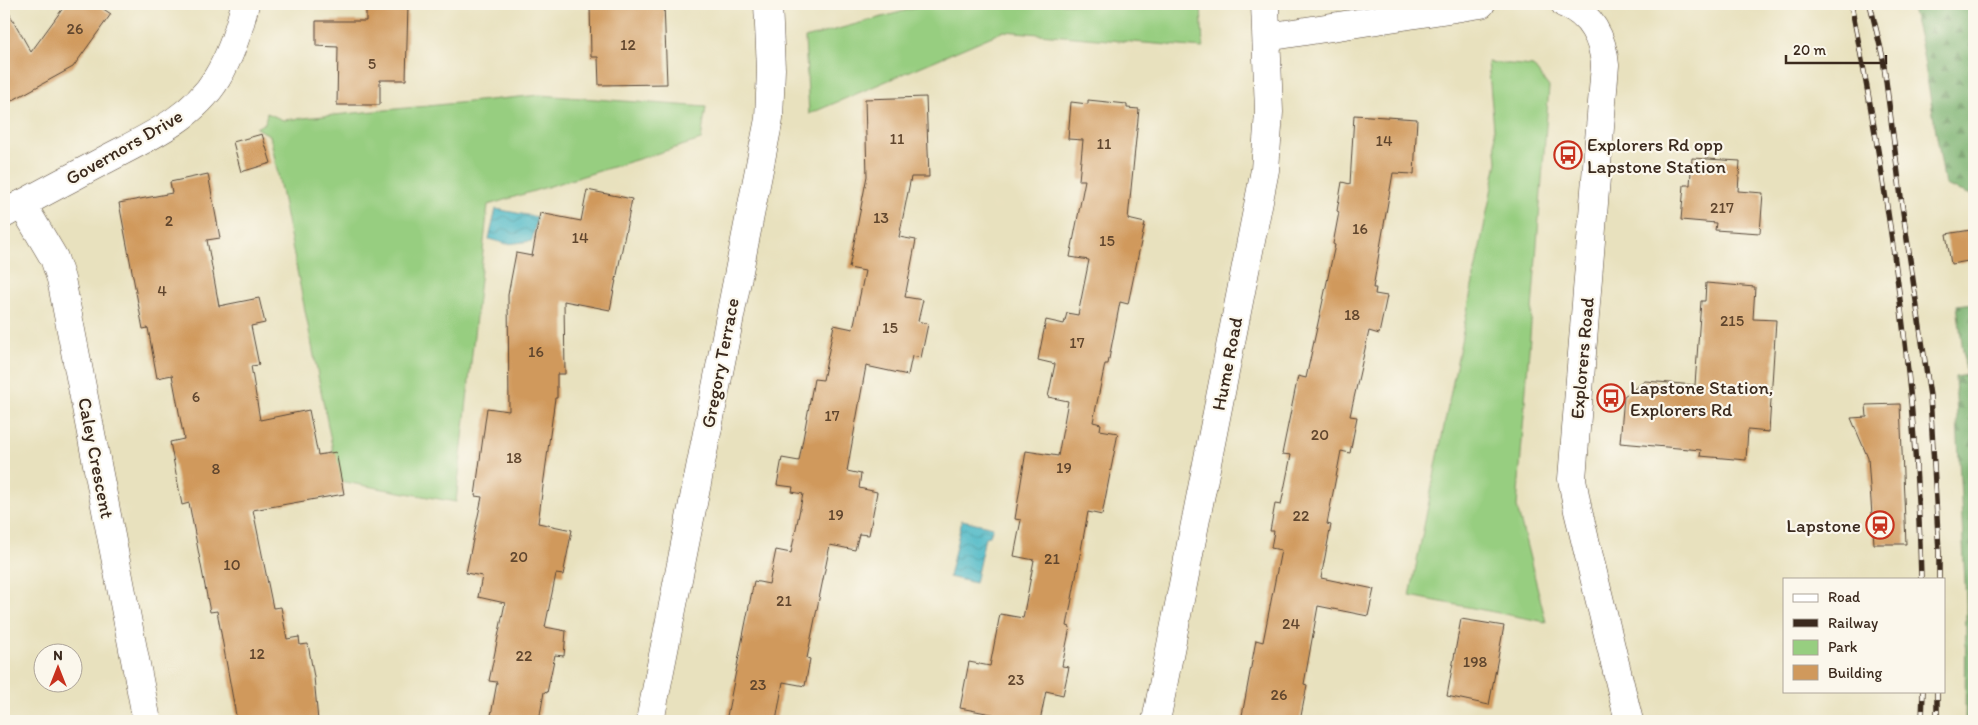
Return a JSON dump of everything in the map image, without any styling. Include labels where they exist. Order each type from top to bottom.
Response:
[{"type":"street","name":"Governors Drive","points":[[13,209],[155,133],[197,103],[217,78],[228,58],[238,32],[245,4]]},
{"type":"street","name":"Gregory Terrace","points":[[650,721],[769,119],[771,69],[768,4]]},
{"type":"street","name":"Hume Road","points":[[1156,721],[1265,170],[1269,112],[1265,4]]},
{"type":"street","points":[[1267,37],[1481,4]]},
{"type":"street","name":"Explorers Road","points":[[1565,4],[1579,10],[1591,22],[1602,47],[1605,66],[1572,479],[1629,721]]},
{"type":"street","name":"Caley Crescent","points":[[13,209],[54,258],[62,279],[147,721]]},
{"type":"green space","points":[[930,4],[1201,4],[1203,48],[1004,31],[809,114],[805,38]]},
{"type":"green space","points":[[1911,4],[1974,4],[1974,196],[1945,185],[1921,43]]},
{"type":"green space","points":[[1488,62],[1533,66],[1549,87],[1517,507],[1546,622],[1410,596],[1497,162]]},
{"type":"green space","points":[[540,95],[706,107],[701,140],[488,205],[456,502],[339,481],[270,135],[256,128],[265,123],[267,113],[283,120]]},
{"type":"green space","points":[[1974,303],[1974,721],[1965,721],[1966,604],[1955,377],[1966,375],[1957,305]]},
{"type":"water","points":[[496,209],[537,217],[532,241],[507,244],[489,239]]},
{"type":"water","points":[[962,520],[993,527],[990,536],[985,537],[975,583],[949,577]]},
{"type":"building","points":[[4,4],[31,52],[66,4],[96,4],[111,14],[73,67],[4,105]]},
{"type":"building","points":[[366,4],[408,4],[406,80],[380,80],[380,105],[337,105],[338,47],[316,46],[316,21],[366,21]]},
{"type":"building","points":[[590,4],[664,4],[667,84],[599,85],[598,57],[591,57]]},
{"type":"building","points":[[926,97],[929,177],[911,177],[899,237],[916,240],[905,297],[923,300],[918,321],[928,324],[921,358],[912,356],[908,375],[866,366],[847,471],[861,474],[859,488],[877,492],[869,535],[859,534],[855,550],[830,545],[807,658],[810,659],[805,686],[783,682],[776,721],[726,721],[754,581],[769,584],[776,550],[791,553],[803,494],[792,492],[793,487],[777,485],[782,458],[799,461],[814,379],[823,380],[834,325],[853,329],[865,271],[849,268],[867,176],[865,99]]},
{"type":"building","points":[[1088,100],[1127,104],[1127,108],[1139,109],[1128,219],[1145,223],[1128,304],[1120,302],[1108,364],[1105,364],[1093,422],[1101,424],[1100,430],[1118,433],[1102,515],[1088,512],[1067,626],[1070,627],[1062,666],[1069,667],[1063,695],[1046,691],[1040,721],[1028,721],[960,708],[969,662],[990,666],[1000,614],[1023,618],[1034,560],[1014,556],[1021,520],[1015,519],[1026,451],[1058,456],[1068,401],[1048,397],[1055,364],[1038,360],[1046,320],[1064,324],[1067,313],[1078,315],[1089,260],[1070,257],[1085,180],[1079,180],[1083,140],[1068,139],[1071,102],[1088,104]]},
{"type":"building","points":[[1354,115],[1417,119],[1414,174],[1393,173],[1373,288],[1376,288],[1375,294],[1387,296],[1379,334],[1369,331],[1350,416],[1357,417],[1350,453],[1341,451],[1327,524],[1331,525],[1321,578],[1374,589],[1368,616],[1318,606],[1304,684],[1307,685],[1300,721],[1241,721],[1256,640],[1263,642],[1281,550],[1271,548],[1274,531],[1270,531],[1275,504],[1281,505],[1291,455],[1282,454],[1298,376],[1306,378],[1335,245],[1333,244],[1342,182],[1350,184]]},
{"type":"building","points":[[262,134],[271,163],[241,172],[233,142]]},
{"type":"building","points":[[1692,158],[1740,161],[1738,191],[1763,193],[1760,233],[1715,230],[1716,223],[1681,220],[1684,185],[1690,185]]},
{"type":"building","points":[[208,174],[220,238],[207,240],[219,306],[259,298],[265,323],[251,326],[259,365],[251,366],[260,420],[309,410],[318,455],[336,452],[344,494],[253,510],[273,608],[281,607],[287,639],[299,637],[300,645],[308,644],[314,677],[318,721],[237,721],[217,611],[210,612],[189,503],[182,505],[170,442],[184,439],[172,375],[157,378],[148,328],[143,329],[119,203],[172,193],[170,182]]},
{"type":"building","points":[[587,190],[632,199],[610,310],[564,301],[565,374],[557,374],[557,398],[555,398],[538,523],[572,530],[563,575],[556,574],[545,627],[566,631],[564,656],[555,655],[547,693],[544,692],[539,721],[490,721],[497,682],[489,681],[505,603],[478,597],[482,576],[466,573],[482,497],[475,496],[487,408],[509,411],[508,295],[516,253],[532,256],[540,213],[581,221]]},
{"type":"building","points":[[1971,230],[1974,260],[1951,264],[1946,234]]},
{"type":"building","points":[[1706,283],[1755,287],[1753,319],[1776,320],[1769,432],[1748,430],[1746,460],[1700,456],[1701,450],[1620,443],[1624,396],[1645,381],[1695,385],[1701,301],[1705,301]]},
{"type":"building","points":[[1900,404],[1906,544],[1874,544],[1868,458],[1851,418],[1867,417],[1866,405]]},
{"type":"building","points":[[1461,619],[1504,626],[1489,705],[1447,696]]},
{"type":"railway","points":[[1851,4],[1865,75],[1899,290],[1914,434],[1921,578]]},
{"type":"railway","points":[[1870,4],[1883,58],[1930,396],[1939,578]]},
{"type":"railway","points":[[1922,721],[1923,692]]},
{"type":"railway","points":[[1937,692],[1937,721]]},
{"type":"place","name":"Explorers Rd opp Lapstone Station","points":[[1568,155]]},
{"type":"place","name":"Lapstone Station, Explorers Rd","points":[[1611,398]]},
{"type":"place","name":"Lapstone","points":[[1880,525]]}]
